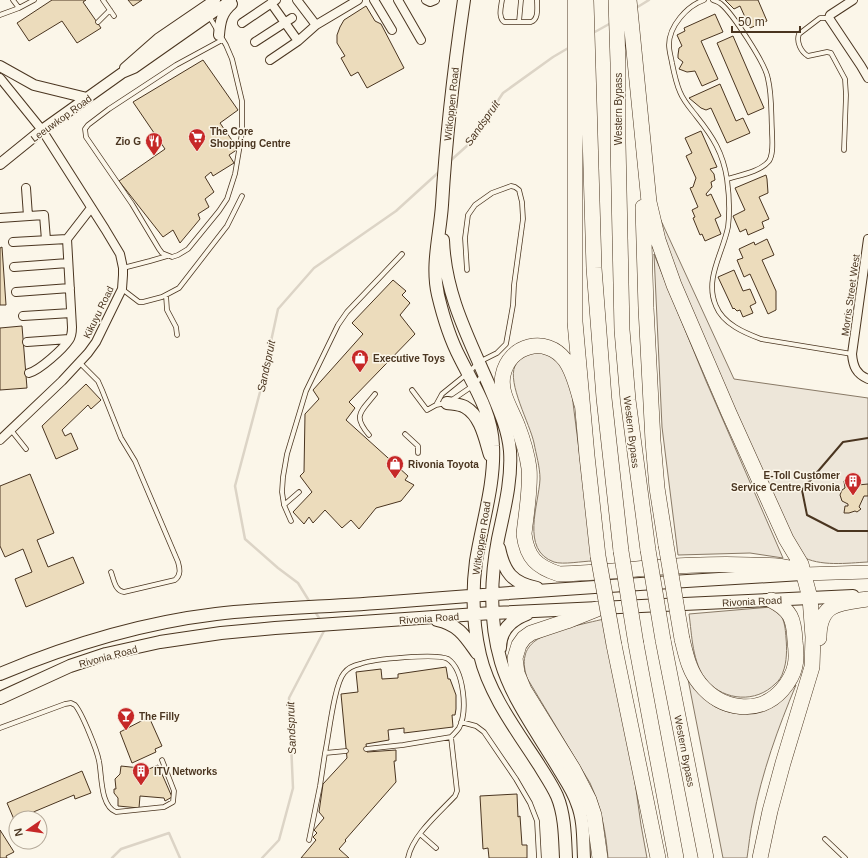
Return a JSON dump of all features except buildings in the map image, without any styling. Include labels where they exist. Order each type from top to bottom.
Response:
[{"type":"highway","name":"Western Bypass","points":[[616,0],[622,330],[628,400],[648,550],[663,640],[706,858]]},
{"type":"highway","points":[[629,0],[652,220],[667,266],[756,473],[786,539],[801,564],[810,598],[814,656],[812,667],[781,770],[760,858]]},
{"type":"highway","points":[[580,4],[581,80],[575,322],[582,405],[598,556],[614,645],[657,856]]},
{"type":"highway","points":[[581,80],[604,398],[621,551],[636,644],[676,858]]},
{"type":"highway","points":[[642,134],[645,286],[650,405],[657,488],[682,639],[692,674],[700,685],[719,701],[731,706],[746,707],[762,704],[778,694],[786,685],[793,671],[796,658],[795,631],[787,610],[771,600]]},
{"type":"highway","points":[[582,405],[570,367],[558,352],[540,345],[532,346],[523,348],[514,353],[507,362],[502,375],[504,396],[517,425],[529,467],[524,534],[525,543],[527,550],[536,563],[543,568],[559,574],[702,564],[781,566],[797,570],[804,574]]},
{"type":"highway","points":[[802,702],[810,690],[818,667],[820,656],[821,618],[826,611],[839,603],[868,599]]},
{"type":"highway","points":[[597,609],[531,633],[524,638],[519,645],[515,658],[517,673],[524,690],[577,777],[589,800],[595,820],[600,858]]},
{"type":"main road","name":"Witkoppen Road","points":[[464,0],[447,135],[436,256],[437,288],[446,323],[459,357],[484,406],[490,422],[493,438],[493,465],[476,562],[474,595],[476,635],[480,657],[494,693],[558,798],[563,824],[566,858]]},
{"type":"main road","name":"Witkoppen Road","points":[[441,208],[444,257],[449,286],[463,328],[485,365],[508,436],[510,451],[508,488],[498,540],[491,594],[495,638],[505,674],[518,701],[565,779],[577,802],[581,819],[584,858]]},
{"type":"main road","points":[[441,404],[460,405],[466,407],[474,416],[481,429],[493,465]]},
{"type":"main road","points":[[498,540],[502,560],[512,577],[524,585],[548,590]]},
{"type":"main road","name":"Rivonia Road","points":[[0,674],[42,656],[86,641],[143,626],[215,614],[273,608],[388,603],[548,590],[804,574],[868,572]]},
{"type":"main road","name":"Rivonia Road","points":[[0,698],[70,666],[106,654],[160,642],[199,636],[275,628],[474,614],[868,595]]},
{"type":"main road","points":[[500,658],[501,640],[507,626],[516,619],[534,612]]},
{"type":"main road","points":[[431,618],[448,622],[458,628],[480,657]]},
{"type":"street","name":"Leeuwkop Road","points":[[206,12],[215,0]]},
{"type":"street","name":"Leeuwkop Road","points":[[0,164],[42,130],[122,73],[128,64],[153,44],[206,12],[230,0]]},
{"type":"street","points":[[221,37],[220,22],[224,13],[236,0]]},
{"type":"street","points":[[297,0],[316,25]]},
{"type":"street","points":[[270,60],[298,41],[316,25],[358,0]]},
{"type":"street","points":[[374,0],[392,30]]},
{"type":"street","points":[[398,0],[421,40]]},
{"type":"street","points":[[426,0],[430,2],[435,0]]},
{"type":"street","points":[[853,0],[830,15],[829,18],[868,77]]},
{"type":"street","points":[[242,23],[274,2],[289,20],[298,41]]},
{"type":"street","points":[[255,42],[289,20]]},
{"type":"street","points":[[0,66],[34,85],[87,98]]},
{"type":"street","name":"Kikuyu Road","points":[[0,78],[42,130],[114,243],[120,254],[123,268],[122,288],[96,342],[80,363],[0,440]]},
{"type":"street","points":[[26,188],[28,216]]},
{"type":"street","points":[[29,373],[43,366],[69,340],[72,327],[72,313],[67,239],[91,208]]},
{"type":"street","points":[[0,218],[44,215],[46,240]]},
{"type":"street","points":[[13,242],[67,239]]},
{"type":"street","name":"Morris Street West","points":[[852,354],[868,239]]},
{"type":"street","points":[[14,267],[68,263]]},
{"type":"street","points":[[16,292],[70,288]]},
{"type":"street","points":[[23,316],[72,313]]},
{"type":"street","points":[[27,342],[69,340]]},
{"type":"street","points":[[852,354],[855,368],[861,375],[868,379]]},
{"type":"lane","points":[[13,0],[19,8]]},
{"type":"lane","points":[[0,15],[19,8],[34,0]]},
{"type":"lane","points":[[103,0],[114,16]]},
{"type":"lane","points":[[502,0],[501,16],[504,22],[534,21],[536,17],[537,0]]},
{"type":"lane","points":[[519,22],[521,0]]},
{"type":"lane","points":[[704,0],[698,2],[675,26],[670,36],[669,46],[680,92],[685,102],[717,143],[723,158],[727,180],[728,226],[712,284],[714,300],[720,315],[734,326],[750,335],[852,354]]},
{"type":"lane","points":[[713,0],[721,4],[731,16],[759,56],[765,67],[770,93],[772,153],[770,160],[759,168],[727,180]]},
{"type":"lane","points":[[98,22],[110,10]]},
{"type":"lane","points":[[123,268],[167,256],[172,257],[188,249],[219,212],[227,199],[235,174],[242,133],[242,101],[229,52],[206,12]]},
{"type":"lane","points":[[829,18],[820,18],[799,34],[798,41],[805,55],[808,56],[827,52],[831,53],[845,79],[846,95],[844,150]]},
{"type":"lane","points":[[167,256],[159,250],[132,204],[86,137],[85,129],[86,126],[109,109],[221,37]]},
{"type":"lane","points":[[412,390],[427,410],[441,404],[474,386],[485,365],[506,344],[512,312],[523,219],[522,202],[519,190],[515,187],[511,186],[492,193],[475,205],[468,215],[465,238],[467,270]]},
{"type":"lane","points":[[122,288],[139,302],[166,296],[179,288],[184,284],[227,226],[242,196]]},
{"type":"lane","points":[[291,521],[284,505],[282,492],[283,477],[287,454],[306,392],[320,360],[338,325],[347,312],[402,254]]},
{"type":"lane","points":[[166,296],[167,310],[176,327],[177,335]]},
{"type":"lane","points":[[80,363],[98,381],[121,438],[132,456],[178,562],[180,571],[174,580],[124,592],[121,592],[116,588],[111,572]]},
{"type":"lane","points":[[441,404],[442,394],[468,373],[485,365]]},
{"type":"lane","points":[[369,435],[360,422],[360,414],[375,394]]},
{"type":"lane","points":[[11,429],[26,449]]},
{"type":"lane","points":[[405,434],[418,446],[418,452]]},
{"type":"lane","points":[[284,505],[299,492]]},
{"type":"lane","points":[[308,840],[320,786],[336,694],[345,671],[361,663],[431,656],[447,659],[456,669],[460,679],[464,701],[459,728],[451,737],[403,745],[366,749]]},
{"type":"lane","points":[[0,728],[71,703],[77,707],[84,720],[99,760],[103,792],[112,810],[120,812],[164,807],[173,802],[174,791],[162,760]]},
{"type":"lane","points":[[461,722],[476,726],[484,732],[516,779],[530,803],[536,820],[539,858]]},
{"type":"lane","points":[[408,858],[409,852],[420,834],[455,796],[457,791],[451,737]]},
{"type":"lane","points":[[325,753],[346,751]]},
{"type":"lane","points":[[420,834],[436,848]]},
{"type":"lane","points":[[824,839],[845,858]]},
{"type":"shaded area","points":[[658,214],[734,379],[868,398],[868,562],[825,563],[817,562],[801,556],[694,318],[660,228]]},
{"type":"shaded area","points":[[654,254],[706,381],[783,558],[750,553],[678,555],[662,427]]},
{"type":"shaded area","points":[[530,352],[553,352],[570,379],[593,561],[568,563],[554,562],[544,556],[537,547],[534,537],[534,525],[540,479],[539,470],[532,435],[516,393],[513,373],[518,362]]},
{"type":"shaded area","points":[[771,607],[781,616],[786,633],[786,659],[783,674],[779,680],[767,690],[750,697],[731,696],[714,688],[707,681],[698,666],[689,614]]},
{"type":"shaded area","points":[[604,619],[630,747],[647,858],[608,858],[602,820],[590,783],[527,678],[525,670],[524,661],[528,648],[541,637],[578,625]]},
{"type":"shaded area","points":[[687,674],[702,696],[712,705],[738,714],[756,712],[773,705],[796,685],[783,717],[761,784],[752,824],[747,858],[723,858]]},
{"type":"waterway","name":"Sandspruit","points":[[636,8],[649,0]]},
{"type":"waterway","name":"Sandspruit","points":[[593,33],[611,23]]},
{"type":"waterway","name":"Sandspruit","points":[[449,162],[469,144],[503,93],[553,57],[570,47]]},
{"type":"waterway","name":"Sandspruit","points":[[311,604],[298,583],[278,568],[245,539],[235,486],[260,392],[278,309],[314,268],[396,211],[440,171]]},
{"type":"waterway","name":"Sandspruit","points":[[314,610],[321,621]]},
{"type":"waterway","name":"Sandspruit","points":[[262,858],[279,840],[293,788],[289,698],[325,629]]},
{"type":"waterway","name":"Sandspruit","points":[[112,858],[121,849],[169,833],[180,858]]},
{"type":"wall","points":[[868,438],[843,442],[802,490],[807,515],[838,531],[868,531]]},
{"type":"place","name":"The Core Shopping Centre","points":[[197,152]]},
{"type":"place","name":"Zio G","points":[[154,156]]},
{"type":"place","name":"Executive Toys","points":[[360,373]]},
{"type":"place","name":"Rivonia Toyota","points":[[395,479]]},
{"type":"place","name":"E-Toll Customer Service Centre Rivonia","points":[[853,496]]},
{"type":"place","name":"The Filly","points":[[126,731]]},
{"type":"place","name":"ITV Networks","points":[[141,786]]}]
